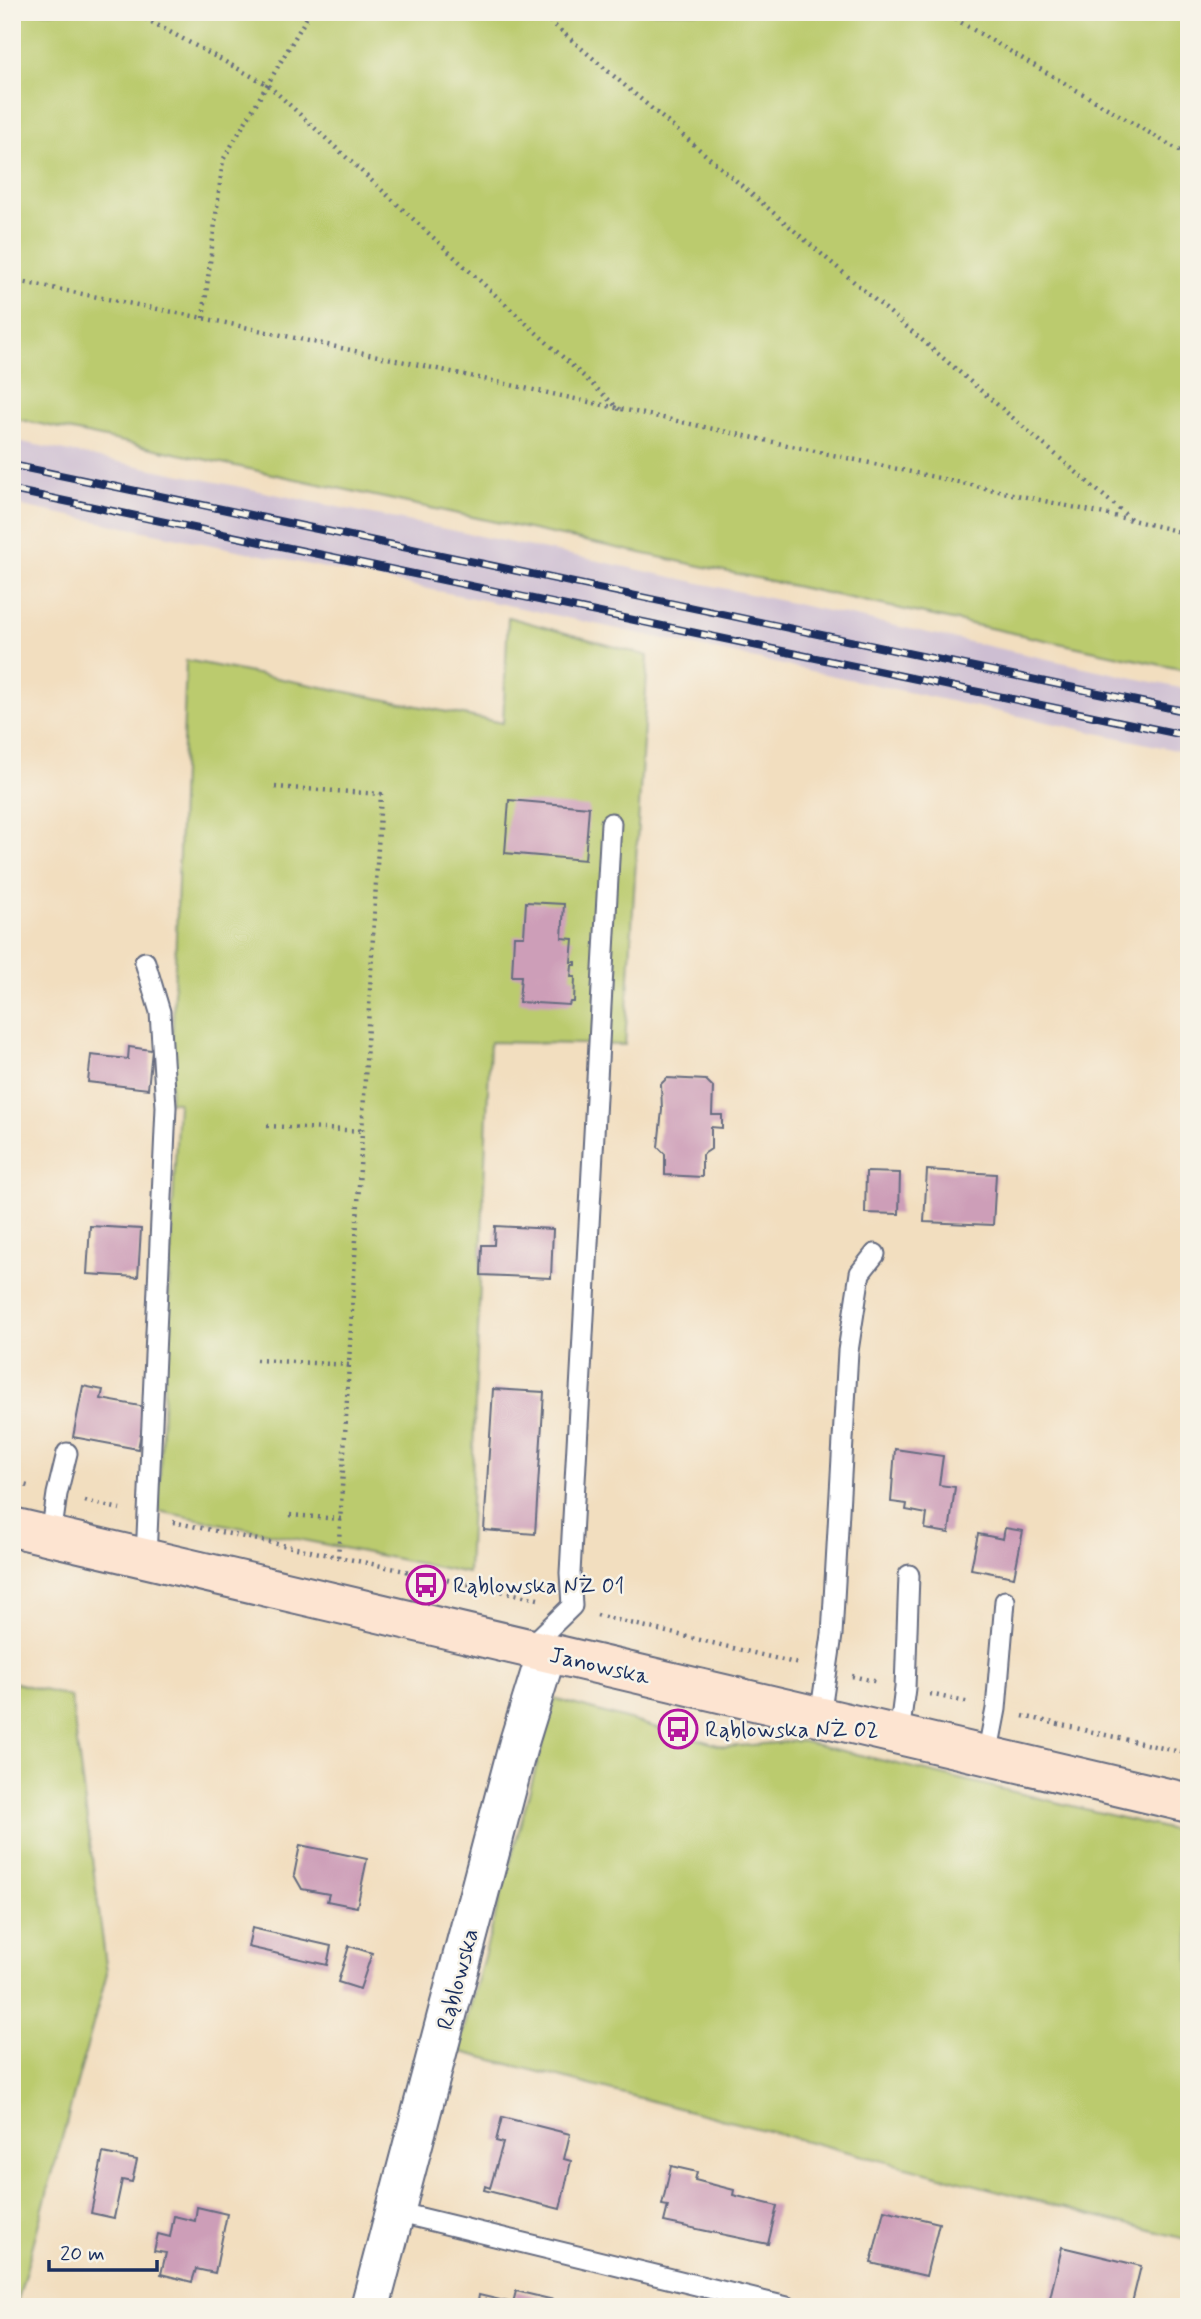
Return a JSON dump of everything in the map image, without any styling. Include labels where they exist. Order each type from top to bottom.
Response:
[{"type":"street","name":"Janowska","points":[[12,1527],[1189,1803]]},
{"type":"street","name":"Rąblowska","points":[[370,2307],[519,1742],[538,1650]]},
{"type":"lane","points":[[538,1650],[572,1606],[570,1573],[611,823]]},
{"type":"lane","points":[[145,962],[160,1012],[166,1107],[150,1517],[146,1558]]},
{"type":"lane","points":[[820,1717],[827,1671],[842,1487],[848,1351],[860,1273],[875,1254]]},
{"type":"lane","points":[[51,1536],[67,1453]]},
{"type":"lane","points":[[899,1735],[905,1689],[909,1575]]},
{"type":"lane","points":[[987,1756],[996,1709],[1005,1601]]},
{"type":"lane","points":[[397,2212],[787,2307]]},
{"type":"path","points":[[133,12],[268,85],[621,411]]},
{"type":"path","points":[[203,318],[223,160],[310,12]]},
{"type":"path","points":[[539,12],[1132,520]]},
{"type":"path","points":[[943,12],[1189,156]]},
{"type":"path","points":[[12,280],[203,318],[1189,534]]},
{"type":"path","points":[[275,787],[381,794],[351,1365],[334,1602]]},
{"type":"path","points":[[267,1126],[364,1131]]},
{"type":"path","points":[[256,1360],[351,1365]]},
{"type":"path","points":[[12,1482],[150,1517],[572,1606],[604,1618],[1189,1754]]},
{"type":"path","points":[[290,1515],[341,1519]]},
{"type":"shaded area","points":[[12,440],[571,555],[1189,690],[1189,753],[521,608],[12,504]]},
{"type":"green space","points":[[12,12],[1189,12],[1189,671],[12,418]]},
{"type":"green space","points":[[508,617],[648,656],[625,1045],[490,1042],[468,1573],[158,1511],[178,1102],[170,1102],[186,660],[503,723]]},
{"type":"green space","points":[[12,1682],[71,1697],[107,1973],[16,2307],[12,2307]]},
{"type":"green space","points":[[555,1699],[725,1747],[801,1741],[1189,1834],[1189,2240],[458,2051]]},
{"type":"building","points":[[509,800],[589,807],[585,860],[505,853]]},
{"type":"building","points":[[526,902],[564,904],[562,938],[573,939],[571,962],[576,962],[576,965],[572,965],[571,977],[575,977],[574,1002],[569,1005],[519,1002],[521,976],[512,976],[514,936],[524,936]]},
{"type":"building","points":[[129,1047],[152,1050],[148,1089],[88,1082],[91,1055],[128,1059]]},
{"type":"building","points":[[667,1078],[706,1080],[713,1087],[712,1115],[722,1115],[722,1128],[711,1127],[711,1149],[702,1155],[702,1177],[665,1175],[665,1154],[658,1147],[662,1110],[661,1084]]},
{"type":"building","points":[[927,1170],[996,1174],[993,1225],[924,1222]]},
{"type":"building","points":[[866,1172],[900,1173],[899,1214],[865,1213]]},
{"type":"building","points":[[90,1226],[141,1229],[138,1277],[87,1274]]},
{"type":"building","points":[[495,1226],[553,1229],[551,1278],[481,1275],[482,1245],[494,1245]]},
{"type":"building","points":[[83,1386],[103,1390],[101,1399],[146,1407],[138,1449],[73,1437]]},
{"type":"building","points":[[493,1389],[544,1392],[535,1534],[484,1530]]},
{"type":"building","points":[[895,1449],[943,1456],[939,1485],[955,1487],[949,1533],[925,1529],[927,1514],[906,1510],[907,1504],[891,1502]]},
{"type":"building","points":[[1005,1528],[1023,1531],[1014,1577],[971,1569],[978,1534],[1003,1539]]},
{"type":"building","points":[[1189,1603],[1189,1634],[1185,1633]]},
{"type":"building","points":[[300,1845],[367,1859],[357,1907],[327,1901],[329,1894],[302,1889],[294,1875]]},
{"type":"building","points":[[252,1928],[331,1946],[327,1965],[248,1947]]},
{"type":"building","points":[[349,1946],[372,1953],[360,1989],[338,1982]]},
{"type":"building","points":[[502,2117],[570,2134],[564,2159],[571,2161],[560,2209],[484,2190],[485,2186],[490,2188],[503,2143],[496,2141]]},
{"type":"building","points":[[103,2153],[137,2160],[132,2182],[122,2180],[114,2218],[91,2213]]},
{"type":"building","points":[[671,2166],[697,2172],[695,2180],[734,2190],[733,2195],[777,2206],[768,2244],[664,2222],[668,2206],[662,2205]]},
{"type":"building","points":[[197,2207],[227,2214],[215,2273],[196,2269],[192,2282],[161,2274],[166,2253],[154,2251],[158,2234],[170,2237],[174,2216],[195,2221]]},
{"type":"building","points":[[884,2210],[939,2223],[926,2276],[871,2263]]},
{"type":"building","points":[[1062,2247],[1141,2266],[1131,2307],[1070,2307],[1049,2302]]},
{"type":"building","points":[[516,2291],[554,2300],[552,2307],[477,2307],[479,2295],[513,2303]]},
{"type":"railway","points":[[12,465],[1189,712]]},
{"type":"railway","points":[[12,490],[1189,736]]},
{"type":"place","name":"Rąblowska NŻ 01","points":[[426,1585]]},
{"type":"place","name":"Rąblowska NŻ 02","points":[[678,1729]]}]
